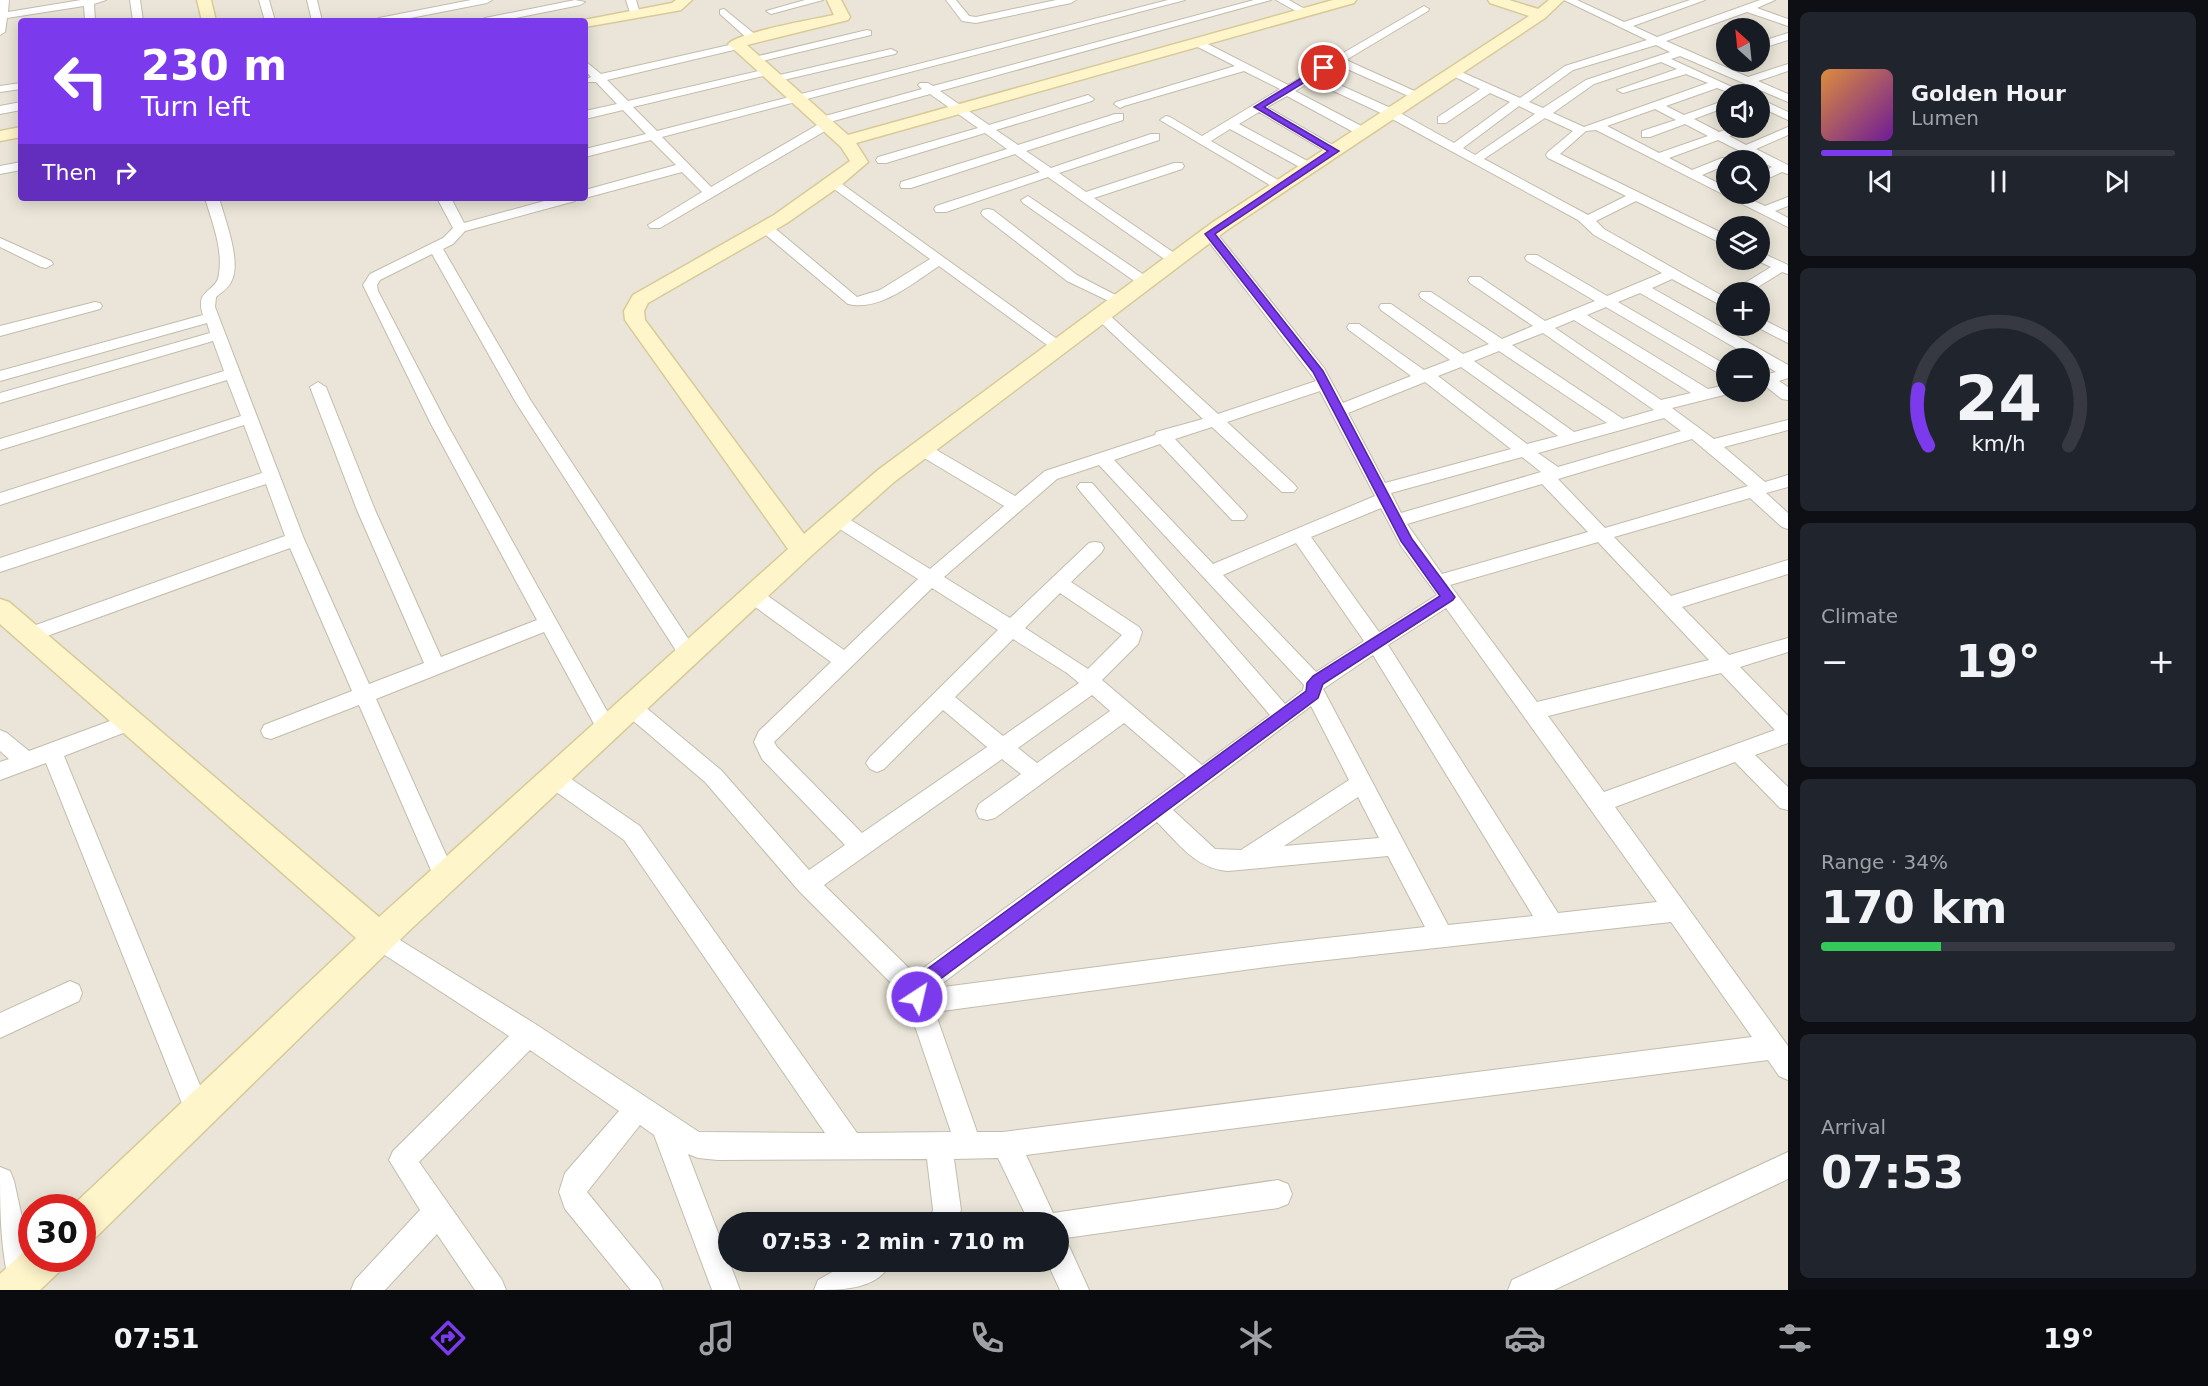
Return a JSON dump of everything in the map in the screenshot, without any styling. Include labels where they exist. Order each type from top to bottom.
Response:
[{"type":"street","points":[[0,32],[4,0]]},
{"type":"street","points":[[1,16],[101,0]]},
{"type":"street","points":[[135,0],[138,18]]},
{"type":"street","points":[[204,0],[207,18]]},
{"type":"street","points":[[264,0],[269,18]]},
{"type":"street","points":[[312,0],[317,18]]},
{"type":"street","points":[[417,17],[487,0]]},
{"type":"street","points":[[588,21],[633,7],[676,7],[685,0]]},
{"type":"street","points":[[771,11],[818,0]]},
{"type":"street","points":[[834,0],[844,17],[879,42],[930,90],[1175,260]]},
{"type":"street","points":[[951,0],[970,20],[1045,3],[1071,0]]},
{"type":"street","points":[[588,152],[1180,0]]},
{"type":"street","points":[[655,225],[824,123],[930,90],[1266,0]]},
{"type":"street","points":[[1281,0],[1305,12]]},
{"type":"street","points":[[845,141],[1349,0]]},
{"type":"street","points":[[1495,0],[1548,7]]},
{"type":"street","points":[[1569,0],[1622,26],[1755,84]]},
{"type":"street","points":[[1622,26],[1700,0]]},
{"type":"street","points":[[1454,149],[1569,68],[1656,41],[1770,0]]},
{"type":"street","points":[[89,1],[90,18]]},
{"type":"street","points":[[499,18],[580,1],[583,18]]},
{"type":"street","points":[[761,3],[793,28]]},
{"type":"street","points":[[96,1210],[379,938],[802,550],[886,476],[1210,234],[1548,7]]},
{"type":"street","points":[[1202,141],[1424,9]]},
{"type":"street","points":[[1749,9],[1788,23]]},
{"type":"street","points":[[724,12],[765,70],[845,141],[854,151],[859,162],[835,183],[766,228],[640,299],[634,311],[635,320],[802,550]]},
{"type":"street","points":[[588,80],[844,17]]},
{"type":"street","points":[[1770,42],[1788,36]]},
{"type":"street","points":[[588,114],[879,42]]},
{"type":"street","points":[[765,70],[879,42]]},
{"type":"street","points":[[1196,42],[1363,132]]},
{"type":"street","points":[[1475,160],[1590,82],[1680,52]]},
{"type":"street","points":[[1661,58],[1717,84]]},
{"type":"street","points":[[1337,60],[1417,96]]},
{"type":"street","points":[[588,66],[710,193]]},
{"type":"street","points":[[906,185],[1016,150],[1244,67]]},
{"type":"street","points":[[1747,81],[1788,67]]},
{"type":"street","points":[[1623,90],[1686,70]]},
{"type":"street","points":[[1453,72],[1581,130]]},
{"type":"street","points":[[1311,76],[1390,114],[1588,220],[1599,232],[1716,298]]},
{"type":"street","points":[[1716,84],[1581,130],[1552,155],[1716,235]]},
{"type":"street","points":[[0,89],[18,86]]},
{"type":"street","points":[[1442,120],[1489,88]]},
{"type":"street","points":[[1770,90],[1788,98]]},
{"type":"street","points":[[882,160],[1088,99]]},
{"type":"street","points":[[1655,105],[1716,135]]},
{"type":"street","points":[[0,110],[18,107]]},
{"type":"street","points":[[1258,107],[1334,151]]},
{"type":"street","points":[[1646,134],[1716,108]]},
{"type":"street","points":[[1770,108],[1786,115]]},
{"type":"street","points":[[1770,118],[1786,115]]},
{"type":"street","points":[[1166,120],[1280,187]]},
{"type":"street","points":[[1229,124],[1309,167]]},
{"type":"street","points":[[1596,125],[1716,187]]},
{"type":"street","points":[[1722,138],[1748,150],[1788,131]]},
{"type":"street","points":[[0,136],[18,134]]},
{"type":"street","points":[[941,210],[1155,137]]},
{"type":"street","points":[[1659,158],[1716,137]]},
{"type":"street","points":[[1770,160],[1785,166]]},
{"type":"street","points":[[1692,174],[1716,165]]},
{"type":"street","points":[[1083,197],[1178,166]]},
{"type":"street","points":[[1770,173],[1785,166]]},
{"type":"street","points":[[0,170],[18,167]]},
{"type":"street","points":[[588,193],[685,167]]},
{"type":"street","points":[[835,183],[1059,347]]},
{"type":"street","points":[[1588,220],[1636,196]]},
{"type":"street","points":[[1028,200],[1145,282]]},
{"type":"street","points":[[213,201],[225,245],[226,278],[208,295],[206,301],[211,317],[295,539],[445,877]]},
{"type":"street","points":[[446,201],[460,228]]},
{"type":"street","points":[[559,201],[460,228],[448,241],[375,277],[370,285],[439,424],[607,729]]},
{"type":"street","points":[[1764,211],[1788,201]]},
{"type":"street","points":[[1750,204],[1788,223]]},
{"type":"street","points":[[988,213],[1110,308],[1212,419],[1288,488]]},
{"type":"street","points":[[766,228],[852,301],[860,302],[877,297],[940,260]]},
{"type":"street","points":[[0,609],[379,938],[528,1034],[679,1136],[698,1144],[717,1147],[1003,1145],[1781,1057],[1600,803],[1407,541],[1318,371],[1210,234]]},
{"type":"street","points":[[0,242],[46,264]]},
{"type":"street","points":[[436,248],[523,401],[689,655]]},
{"type":"street","points":[[1532,258],[1716,365]]},
{"type":"street","points":[[1770,261],[1784,268]]},
{"type":"street","points":[[1758,282],[1784,268]]},
{"type":"street","points":[[1339,411],[1673,274]]},
{"type":"street","points":[[1475,280],[1663,409],[1711,445],[1788,523]]},
{"type":"street","points":[[1641,286],[1788,373]]},
{"type":"street","points":[[1426,295],[1621,425]]},
{"type":"street","points":[[0,331],[95,306]]},
{"type":"street","points":[[1386,307],[1572,438]]},
{"type":"street","points":[[1575,314],[1707,396]]},
{"type":"street","points":[[0,376],[211,317]]},
{"type":"street","points":[[1354,327],[1527,451],[1551,475],[1600,534],[1788,732],[1600,803]]},
{"type":"street","points":[[1770,328],[1788,338]]},
{"type":"street","points":[[0,398],[218,335]]},
{"type":"street","points":[[0,445],[233,373]]},
{"type":"street","points":[[1770,378],[1788,373]]},
{"type":"street","points":[[861,847],[769,753],[764,742],[766,737],[931,579],[1051,475],[1212,419],[1324,384]]},
{"type":"street","points":[[1770,384],[1788,395]]},
{"type":"street","points":[[318,387],[366,510],[435,666]]},
{"type":"street","points":[[1209,573],[1300,535],[1383,495],[1621,425],[1663,409],[1716,393]]},
{"type":"street","points":[[0,499],[250,418]]},
{"type":"street","points":[[1711,445],[1788,425]]},
{"type":"street","points":[[1397,521],[1693,433]]},
{"type":"street","points":[[1162,436],[1238,516]]},
{"type":"street","points":[[922,448],[1015,504]]},
{"type":"street","points":[[1101,457],[1313,688],[1442,937]]},
{"type":"street","points":[[0,565],[271,476]]},
{"type":"street","points":[[918,997],[925,980],[1283,716],[1313,688],[1376,643],[1443,590],[1600,534],[1788,481]]},
{"type":"street","points":[[1086,487],[1283,716]]},
{"type":"street","points":[[838,520],[1091,682],[1200,776]]},
{"type":"street","points":[[1300,535],[1376,643],[1552,925]]},
{"type":"street","points":[[29,635],[295,539]]},
{"type":"street","points":[[877,763],[1095,548]]},
{"type":"street","points":[[1668,604],[1788,567]]},
{"type":"street","points":[[807,884],[1003,747],[1091,682],[1131,639],[1132,632],[1059,583]]},
{"type":"street","points":[[754,596],[845,661]]},
{"type":"street","points":[[271,730],[548,623]]},
{"type":"street","points":[[1533,711],[1725,664],[1788,645]]},
{"type":"street","points":[[943,699],[1037,775]]},
{"type":"street","points":[[631,708],[713,776],[807,884],[918,997],[968,1144]]},
{"type":"street","points":[[987,811],[1125,711]]},
{"type":"street","points":[[0,771],[129,722]]},
{"type":"street","points":[[0,739],[26,761]]},
{"type":"street","points":[[52,752],[198,1112]]},
{"type":"street","points":[[1738,752],[1788,801]]},
{"type":"street","points":[[553,778],[633,833],[850,1146]]},
{"type":"street","points":[[1245,860],[1361,783]]},
{"type":"street","points":[[1156,808],[1207,856],[1222,861],[1394,846]]},
{"type":"street","points":[[918,997],[1677,911]]},
{"type":"street","points":[[0,1026],[70,993]]},
{"type":"street","points":[[492,1290],[402,1160],[528,1034]]},
{"type":"street","points":[[638,1108],[575,1183],[573,1192],[575,1199],[649,1290]]},
{"type":"street","points":[[664,1126],[726,1290]]},
{"type":"street","points":[[939,1144],[946,1212]]},
{"type":"street","points":[[1003,1145],[1010,1151],[1038,1212]]},
{"type":"street","points":[[1522,1290],[1788,1165]]},
{"type":"street","points":[[0,1181],[26,1276]]},
{"type":"street","points":[[1069,1224],[1278,1194]]},
{"type":"street","points":[[365,1290],[438,1212]]},
{"type":"street","points":[[828,1290],[860,1272]]},
{"type":"street","points":[[1067,1272],[1075,1290]]},
{"type":"shaded area","points":[[0,0],[1788,0],[1788,1290],[0,1290]]},
{"type":"route","points":[[917,997],[920,985],[925,980],[1313,694],[1314,683],[1449,597],[1407,541],[1318,371],[1210,234],[1334,151],[1258,107],[1324,68]]}]
